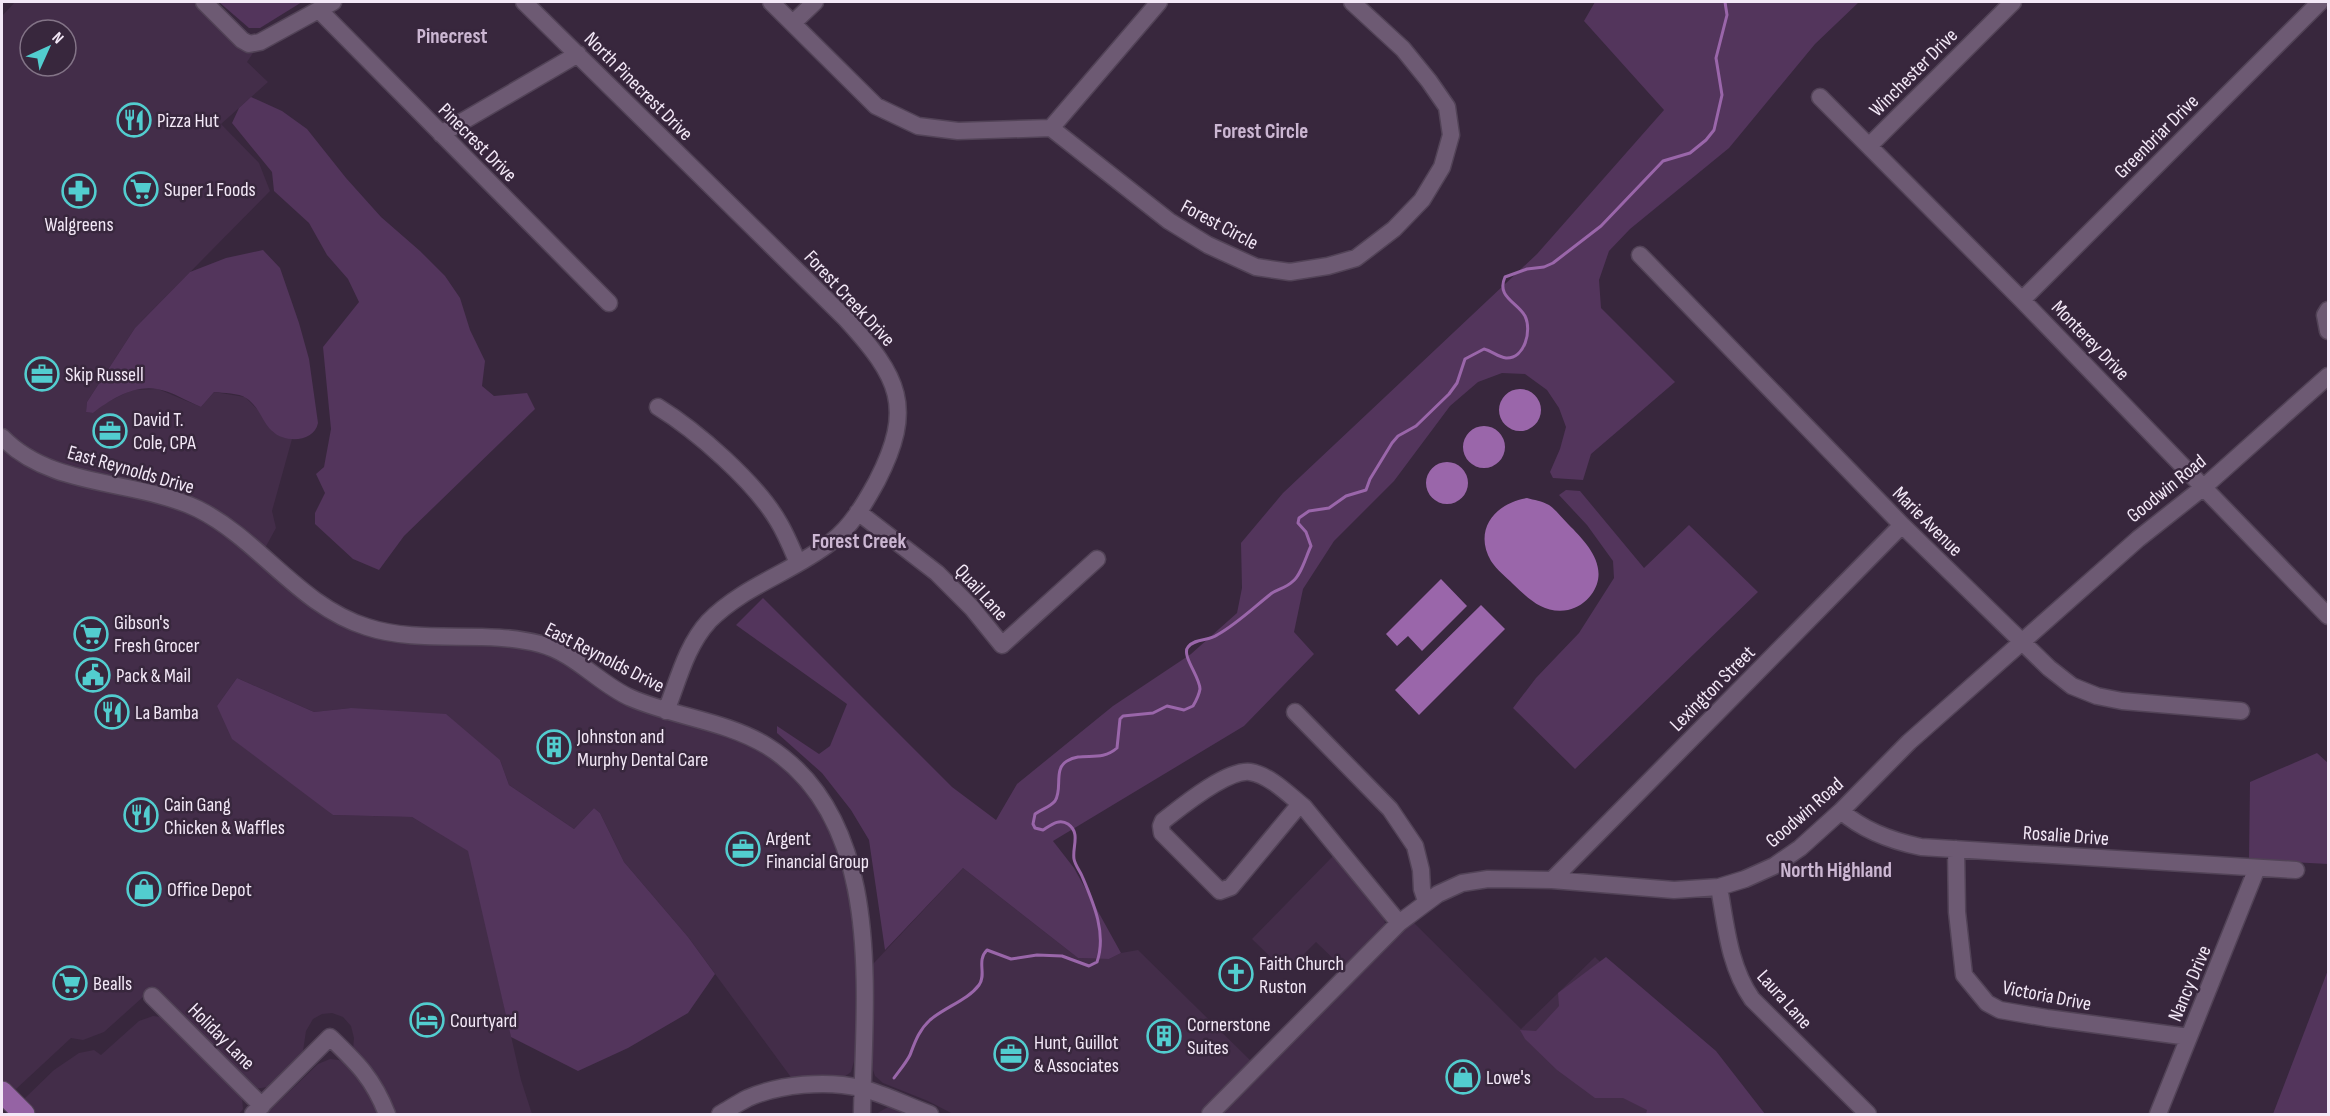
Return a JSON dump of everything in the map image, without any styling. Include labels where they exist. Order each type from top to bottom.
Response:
[{"type":"main road","points":[[2,1092],[24,1114]]},
{"type":"street","points":[[204,2],[242,40],[249,44],[260,42],[326,6]]},
{"type":"street","name":"North Pinecrest Drive","points":[[524,2],[724,200]]},
{"type":"street","points":[[771,2],[876,106],[918,126],[958,131],[1051,129],[1159,2]]},
{"type":"street","points":[[793,23],[815,2]]},
{"type":"street","name":"Forest Circle","points":[[1051,129],[1169,221],[1209,245],[1256,267],[1290,272],[1328,267],[1356,258],[1394,229],[1422,200],[1442,167],[1451,135],[1447,106],[1429,81],[1403,49],[1352,2]]},
{"type":"street","name":"Winchester Drive","points":[[1869,146],[2013,2]]},
{"type":"street","name":"Greenbriar Drive","points":[[2022,300],[2320,2]]},
{"type":"street","name":"Pinecrest Drive","points":[[326,6],[441,134],[609,303]]},
{"type":"street","points":[[441,134],[578,54]]},
{"type":"street","name":"Monterey Drive","points":[[1820,97],[2205,486],[2328,615]]},
{"type":"street","name":"Forest Creek Drive","points":[[666,711],[690,650],[709,622],[744,594],[831,542],[858,512],[887,461],[898,427],[896,397],[889,376],[872,347],[724,200]]},
{"type":"street","name":"Marie Avenue","points":[[1640,255],[2020,643],[2072,686],[2097,696],[2122,701],[2241,711]]},
{"type":"street","points":[[2328,310],[2325,315],[2328,331]]},
{"type":"street","name":"Goodwin Road","points":[[1210,1114],[1399,923],[1426,901],[1462,884],[1488,879],[1552,880],[1674,891],[1719,886],[1745,879],[1774,866],[1800,848],[1841,811],[1908,742],[2138,539],[2205,486],[2328,376]]},
{"type":"street","points":[[658,407],[696,435],[752,488],[778,521],[798,563]]},
{"type":"street","name":"East Reynolds Drive","points":[[2,437],[14,450],[43,466],[164,496],[200,510],[236,534],[300,589],[331,611],[367,627],[428,635],[503,637],[543,644],[577,662],[603,682],[629,697],[666,711],[735,731],[765,744],[790,763],[814,789],[836,824],[851,862],[863,946],[862,1114]]},
{"type":"street","name":"Quail Lane","points":[[858,512],[937,573],[972,608],[1002,645],[1097,559]]},
{"type":"street","name":"Lexington Street","points":[[1552,880],[1902,525]]},
{"type":"street","points":[[1294,712],[1390,809],[1415,846],[1426,901]]},
{"type":"street","points":[[1300,804],[1231,886],[1225,890],[1220,891],[1162,832],[1163,821],[1225,778],[1237,772],[1251,772],[1264,777],[1300,804],[1399,923]]},
{"type":"street","name":"Rosalie Drive","points":[[1841,811],[1854,822],[1898,842],[1921,847],[2296,870]]},
{"type":"street","name":"Victoria Drive","points":[[1956,849],[1957,912],[1964,975],[1987,1003],[2000,1010],[2047,1018],[2189,1037]]},
{"type":"street","name":"Nancy Drive","points":[[2158,1114],[2258,868]]},
{"type":"street","name":"Laura Lane","points":[[1719,886],[1732,961],[1742,986],[1752,999],[1868,1114]]},
{"type":"street","name":"Holiday Lane","points":[[152,996],[257,1110]]},
{"type":"street","points":[[257,1110],[330,1037],[368,1075],[387,1114]]},
{"type":"street","points":[[720,1114],[748,1098],[802,1085],[863,1088],[930,1114]]},
{"type":"shaded area","points":[[15,2],[194,2],[241,49],[253,53],[247,62],[268,82],[221,124],[259,163],[270,191],[135,328],[87,402],[86,412],[93,413],[104,404],[131,390],[158,389],[201,407],[214,392],[245,397],[260,412],[273,432],[292,439],[272,511],[276,528],[264,550],[237,528],[49,462],[2,430],[2,16]]},
{"type":"shaded area","points":[[219,2],[302,2],[260,28],[249,28]]},
{"type":"shaded area","points":[[1595,2],[1859,2],[1815,44],[1729,148],[1630,229],[1609,251],[1599,280],[1601,308],[1675,382],[1591,454],[1583,480],[1553,478],[1550,472],[1566,427],[1559,408],[1547,390],[1525,374],[1502,373],[1478,382],[1450,406],[1394,481],[1334,541],[1303,589],[1294,632],[1314,654],[1244,726],[1053,841],[1074,868],[1121,953],[1109,959],[1078,958],[963,868],[885,950],[869,840],[851,810],[822,773],[777,733],[777,726],[819,754],[830,746],[847,704],[736,625],[763,598],[952,787],[996,820],[1017,784],[1113,706],[1191,654],[1237,613],[1242,588],[1241,543],[1283,493],[1537,254],[1664,110],[1584,21]]},
{"type":"shaded area","points":[[251,97],[282,111],[307,129],[381,217],[445,276],[460,298],[470,330],[485,361],[482,386],[494,396],[527,393],[535,409],[404,536],[379,570],[353,559],[315,524],[315,513],[325,493],[316,474],[324,467],[331,429],[323,347],[359,302],[348,279],[327,255],[309,223],[274,191],[272,172],[232,123],[239,108]]},
{"type":"shaded area","points":[[263,250],[280,268],[309,359],[318,423],[311,434],[298,439],[277,435],[250,401],[243,396],[226,393],[214,392],[201,407],[163,390],[140,389],[115,398],[93,413],[86,412],[87,402],[135,328],[190,272],[226,258]]},
{"type":"shaded area","points":[[1520,389],[1535,395],[1541,410],[1535,425],[1520,431],[1505,425],[1499,410],[1505,395]]},
{"type":"shaded area","points":[[1484,426],[1499,432],[1505,447],[1499,462],[1484,468],[1469,462],[1463,447],[1469,432]]},
{"type":"shaded area","points":[[2,448],[26,466],[42,474],[173,506],[204,520],[323,613],[535,649],[688,724],[746,742],[776,760],[808,792],[826,821],[840,858],[849,896],[855,955],[855,1058],[851,1072],[844,1077],[793,1080],[688,937],[624,862],[600,813],[594,808],[574,829],[509,785],[500,760],[351,708],[314,712],[237,678],[217,706],[333,815],[412,817],[469,851],[521,1080],[532,1114],[393,1114],[353,1049],[354,1038],[351,1026],[343,1017],[332,1013],[322,1014],[313,1019],[306,1031],[303,1051],[267,1087],[255,1089],[153,988],[104,1032],[83,1040],[71,1038],[16,1089],[2,1084]]},
{"type":"shaded area","points":[[1447,462],[1462,468],[1468,483],[1462,498],[1447,504],[1432,498],[1426,483],[1432,468]]},
{"type":"shaded area","points":[[1566,490],[1580,491],[1644,568],[1689,525],[1758,592],[1575,769],[1513,708],[1536,678],[1579,633],[1614,578],[1613,561],[1587,525],[1559,495]]},
{"type":"shaded area","points":[[1527,498],[1544,502],[1552,507],[1582,539],[1594,556],[1599,575],[1597,585],[1589,598],[1575,608],[1559,611],[1538,605],[1499,570],[1491,561],[1486,550],[1486,529],[1490,520],[1505,506]]},
{"type":"shaded area","points":[[1441,579],[1467,606],[1422,651],[1408,636],[1397,646],[1386,634]]},
{"type":"shaded area","points":[[1481,605],[1505,629],[1419,715],[1395,690]]},
{"type":"shaded area","points":[[237,678],[314,712],[351,708],[446,714],[500,760],[509,785],[574,829],[594,808],[600,813],[624,862],[688,937],[715,974],[688,1013],[628,1048],[578,1071],[511,1037],[468,851],[412,817],[333,815],[232,739],[217,706]]},
{"type":"shaded area","points":[[2317,753],[2328,763],[2328,864],[2249,860],[2250,782]]},
{"type":"shaded area","points":[[1336,853],[1384,914],[1385,925],[1344,969],[1316,942],[1286,972],[1252,939]]},
{"type":"shaded area","points":[[963,868],[1078,958],[1109,959],[1121,953],[1138,950],[1253,1063],[1201,1114],[953,1114],[883,1083],[875,1076],[873,1070],[873,964]]},
{"type":"shaded area","points":[[1410,919],[1521,1029],[1595,957],[1743,1101],[1729,1114],[1218,1114]]},
{"type":"shaded area","points":[[1606,957],[1716,1051],[1765,1114],[1646,1114],[1647,1110],[1623,1098],[1595,1098],[1557,1070],[1525,1039],[1520,1030],[1536,1031],[1559,1006],[1558,993]]},
{"type":"shaded area","points":[[2328,970],[2328,1114],[2273,1114]]},
{"type":"shaded area","points":[[153,1016],[162,1017],[242,1097],[243,1109],[239,1114],[34,1114],[24,1099],[54,1070],[79,1053],[94,1050],[101,1055],[139,1021]]},
{"type":"shaded area","points":[[330,1059],[347,1064],[371,1093],[380,1114],[266,1114],[318,1064]]},
{"type":"shaded area","points":[[888,1107],[894,1107],[912,1114],[876,1114]]},
{"type":"waterway","points":[[894,1078],[908,1058],[926,1024],[936,1015],[969,995],[979,985],[982,976],[982,959],[987,950],[1011,959],[1037,955],[1062,956],[1089,966],[1097,962],[1100,951],[1100,929],[1090,896],[1075,861],[1074,832],[1065,822],[1055,823],[1043,830],[1035,828],[1033,824],[1035,814],[1055,801],[1060,769],[1073,758],[1104,755],[1117,748],[1120,719],[1123,716],[1153,713],[1167,706],[1184,710],[1193,706],[1200,689],[1187,655],[1188,647],[1194,642],[1214,637],[1224,631],[1272,593],[1295,579],[1301,571],[1311,546],[1306,532],[1298,523],[1299,518],[1309,511],[1329,508],[1346,496],[1366,490],[1370,479],[1398,436],[1416,426],[1449,394],[1457,383],[1465,359],[1484,349],[1506,358],[1513,357],[1522,349],[1527,336],[1527,322],[1525,316],[1503,290],[1505,277],[1553,263],[1601,226],[1663,161],[1690,153],[1706,140],[1714,130],[1722,95],[1716,58],[1727,15],[1725,2]]},
{"type":"place","name":"Pizza Hut","points":[[134,120]]},
{"type":"place","name":"Super 1 Foods","points":[[141,189]]},
{"type":"place","name":"Walgreens","points":[[79,191]]},
{"type":"place","name":"Skip Russell","points":[[42,374]]},
{"type":"place","name":"David T. Cole, CPA","points":[[110,431]]},
{"type":"place","name":"Gibson's Fresh Grocer","points":[[91,634]]},
{"type":"place","name":"Pack & Mail","points":[[93,675]]},
{"type":"place","name":"La Bamba","points":[[112,712]]},
{"type":"place","name":"Johnston and Murphy Dental Care","points":[[554,747]]},
{"type":"place","name":"Cain Gang Chicken & Waffles","points":[[141,815]]},
{"type":"place","name":"Argent Financial Group","points":[[743,849]]},
{"type":"place","name":"Office Depot","points":[[144,889]]},
{"type":"place","name":"Faith Church Ruston","points":[[1236,974]]},
{"type":"place","name":"Bealls","points":[[70,983]]},
{"type":"place","name":"Courtyard","points":[[427,1020]]},
{"type":"place","name":"Cornerstone Suites","points":[[1164,1036]]},
{"type":"place","name":"Hunt, Guillot & Associates","points":[[1011,1054]]},
{"type":"place","name":"Lowe's","points":[[1463,1077]]},
{"type":"district","name":"Pinecrest","points":[[452,36]]},
{"type":"district","name":"Forest Circle","points":[[1261,131]]},
{"type":"district","name":"Forest Creek","points":[[859,541]]},
{"type":"district","name":"North Highland","points":[[1836,870]]}]
